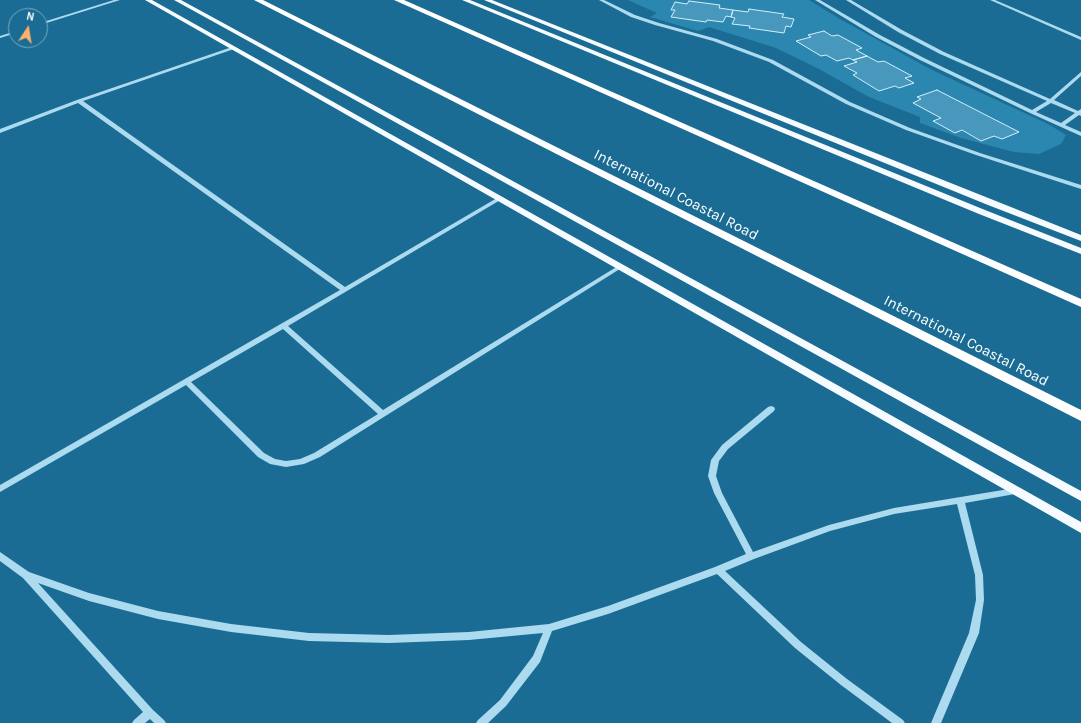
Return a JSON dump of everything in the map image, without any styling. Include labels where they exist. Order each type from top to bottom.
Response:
[{"type":"highway","name":"International Coastal Road","points":[[258,0],[1081,416]]},
{"type":"highway","points":[[398,0],[1081,303]]},
{"type":"main road","points":[[148,0],[1081,528]]},
{"type":"main road","points":[[176,0],[1081,496]]},
{"type":"main road","points":[[465,0],[967,207],[1081,251]]},
{"type":"main road","points":[[487,0],[991,204],[1081,238]]},
{"type":"street","points":[[48,22],[118,0]]},
{"type":"street","points":[[601,0],[633,16],[715,40],[771,62],[848,103],[908,129],[978,154],[1081,187]]},
{"type":"street","points":[[817,0],[878,36],[922,59],[1081,134]]},
{"type":"street","points":[[848,0],[900,31],[942,53],[1080,113]]},
{"type":"street","points":[[992,0],[1081,39]]},
{"type":"street","points":[[0,131],[79,101],[232,48]]},
{"type":"street","points":[[1032,112],[1050,100],[1081,74]]},
{"type":"street","points":[[79,101],[345,290]]},
{"type":"street","points":[[1061,125],[1080,113]]},
{"type":"street","points":[[0,489],[284,326],[499,199]]},
{"type":"street","points":[[186,382],[261,455],[273,462],[286,464],[301,462],[383,414],[620,267]]},
{"type":"street","points":[[284,326],[383,414]]},
{"type":"street","points":[[751,556],[718,493],[712,476],[715,460],[726,447],[771,409]]},
{"type":"street","points":[[26,575],[89,598],[158,615],[232,628],[309,636],[396,639],[469,636],[549,628],[608,610],[829,528],[894,511],[1015,491]]},
{"type":"street","points":[[936,723],[974,632],[980,600],[979,575],[960,500]]},
{"type":"street","points":[[0,556],[26,575],[150,713],[161,723]]},
{"type":"street","points":[[718,570],[798,645],[844,682],[900,723]]},
{"type":"street","points":[[481,723],[503,703],[537,659],[549,628]]},
{"type":"street","points":[[137,723],[150,713]]},
{"type":"shaded area","points":[[628,0],[809,0],[930,69],[1048,124],[1066,135],[1061,144],[1039,154],[1014,152],[961,138],[920,123],[920,117],[869,97],[819,69],[776,48],[709,27],[698,31],[650,17],[657,13]]},
{"type":"building","points":[[689,1],[720,5],[719,8],[733,10],[731,17],[726,16],[723,22],[707,20],[706,22],[671,17],[675,10],[671,10],[675,2],[687,4]]},
{"type":"building","points":[[749,9],[784,14],[782,17],[794,19],[791,27],[786,26],[784,33],[732,24],[735,18],[731,17],[733,10],[748,12]]},
{"type":"building","points":[[824,31],[832,36],[838,35],[862,48],[856,50],[867,56],[853,60],[849,58],[837,61],[826,55],[821,56],[796,41],[811,37],[808,35]]},
{"type":"building","points":[[867,56],[878,62],[884,61],[912,76],[905,78],[914,83],[899,88],[895,86],[879,91],[853,75],[857,73],[844,66],[857,62],[853,60]]},
{"type":"building","points":[[937,90],[1019,132],[1002,139],[994,136],[981,141],[962,130],[955,133],[933,121],[941,118],[913,103],[921,99],[917,97]]}]
